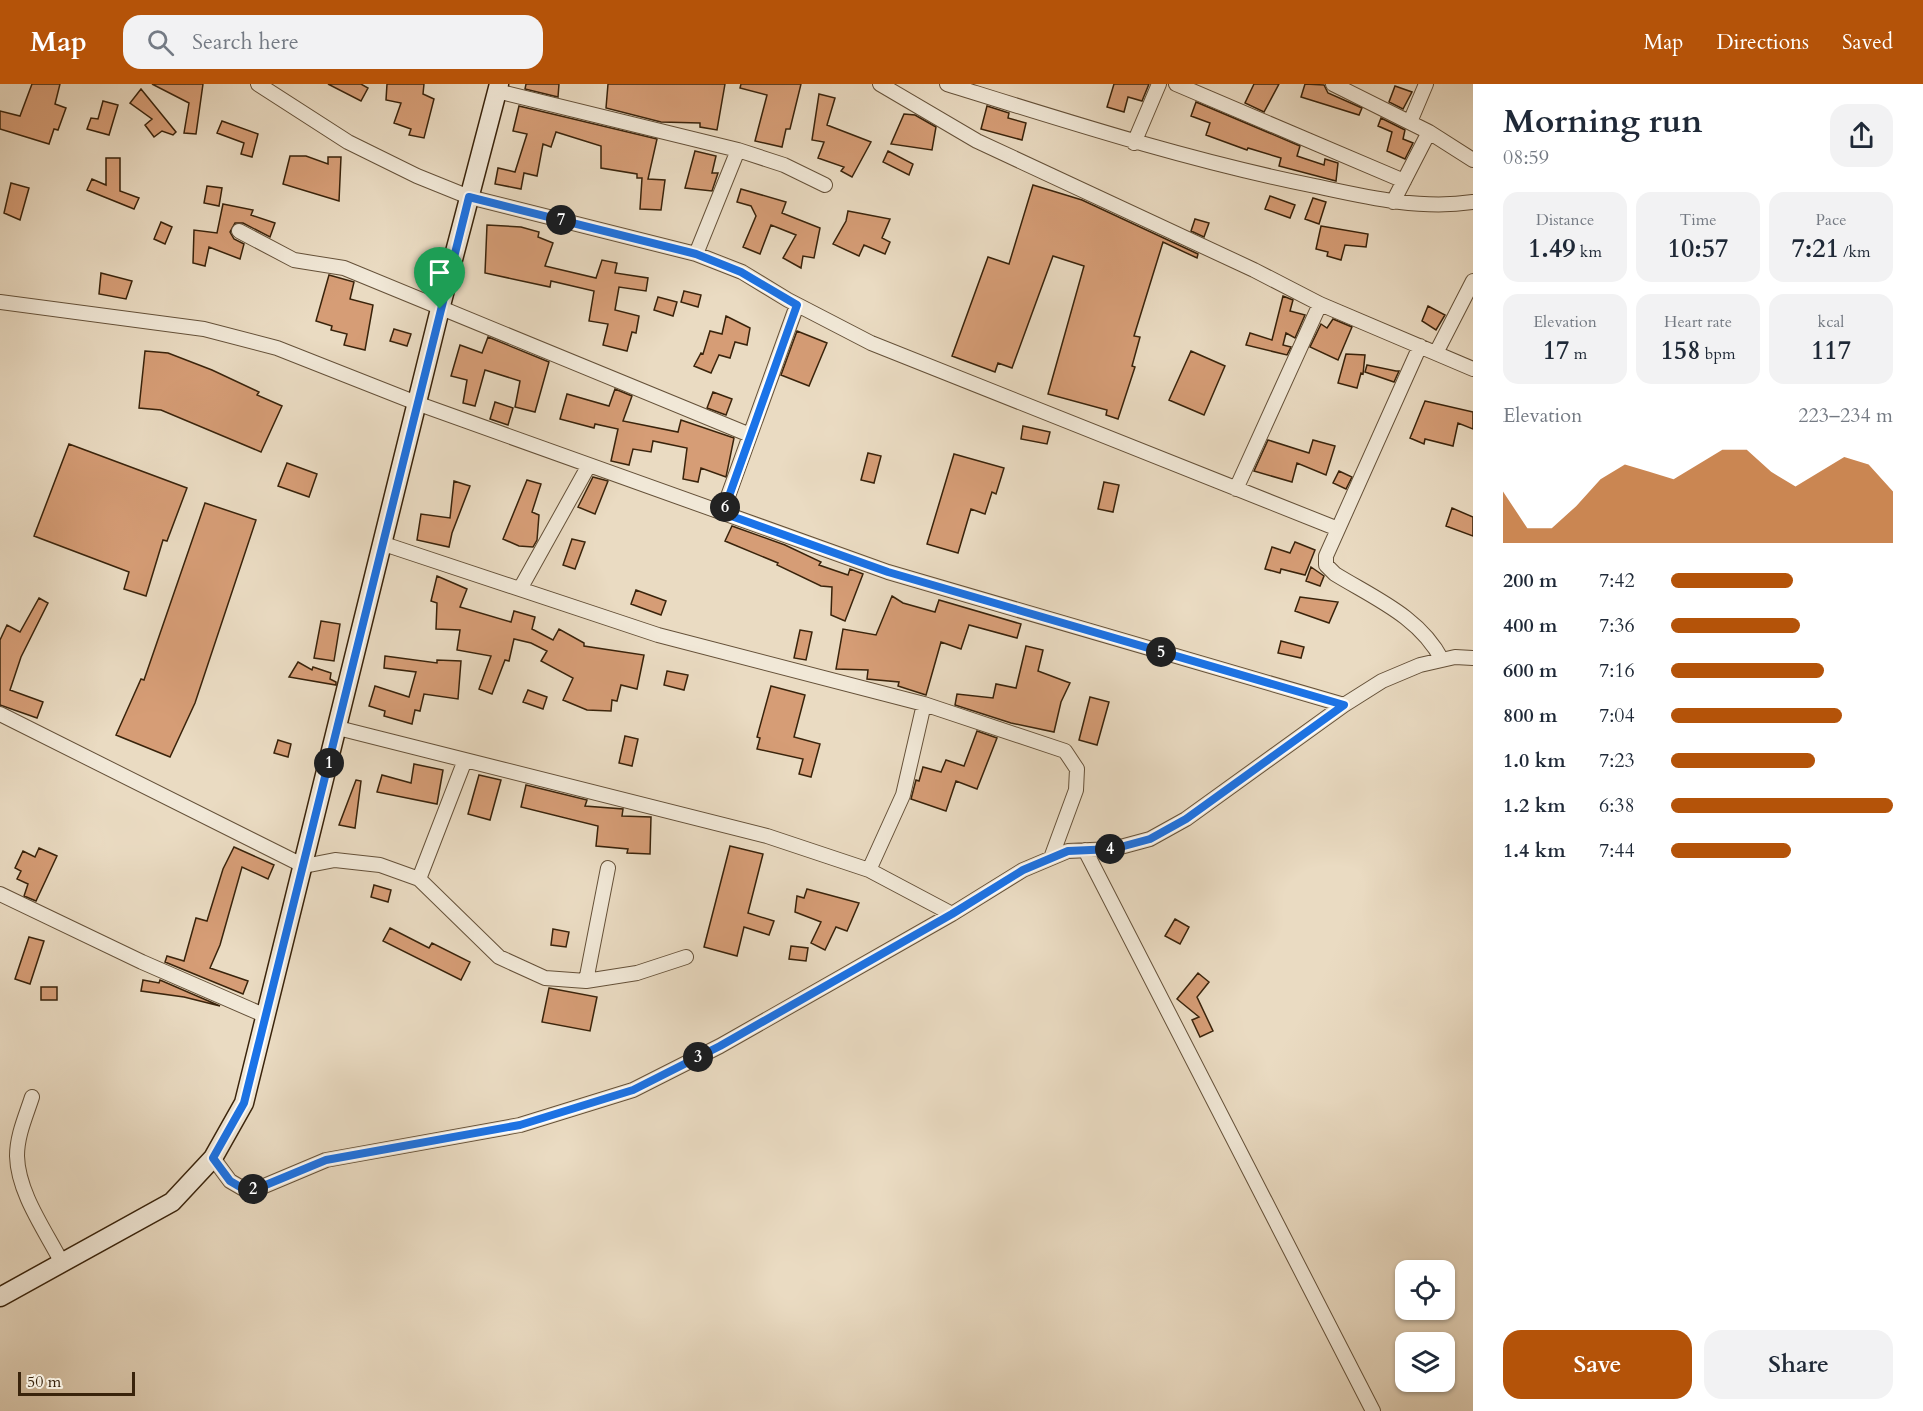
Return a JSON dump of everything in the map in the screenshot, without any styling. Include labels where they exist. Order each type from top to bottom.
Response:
[{"type":"street","points":[[258,84],[348,142],[417,176],[469,197],[696,254],[741,272],[797,305],[871,343],[1338,529]]},
{"type":"street","points":[[880,84],[977,141],[1254,270],[1320,304],[1473,369]]},
{"type":"street","points":[[947,84],[1134,143],[1259,175],[1393,202],[1473,202]]},
{"type":"street","points":[[1134,143],[1159,84]]},
{"type":"street","points":[[1176,84],[1404,181]]},
{"type":"street","points":[[1333,84],[1430,132],[1473,160]]},
{"type":"street","points":[[1410,122],[1426,84]]},
{"type":"street","points":[[0,1298],[172,1202],[213,1158],[244,1103],[419,404],[440,309],[498,87],[738,150],[784,165],[825,185]]},
{"type":"street","points":[[1393,202],[1430,132]]},
{"type":"street","points":[[696,254],[738,150]]},
{"type":"street","points":[[239,231],[294,260],[344,268],[750,435]]},
{"type":"street","points":[[1436,353],[1473,281]]},
{"type":"street","points":[[0,302],[204,329],[277,348],[419,404],[888,572],[1344,705]]},
{"type":"street","points":[[1236,489],[1320,304]]},
{"type":"street","points":[[723,513],[797,305]]},
{"type":"street","points":[[1420,346],[1326,556],[1326,565],[1335,574],[1407,617],[1434,644],[1442,660]]},
{"type":"street","points":[[520,589],[589,465]]},
{"type":"street","points":[[384,544],[658,635],[924,704],[1065,751],[1077,769],[1076,790],[1051,858]]},
{"type":"street","points":[[213,1158],[230,1181],[242,1188],[256,1189],[326,1160],[520,1125],[633,1090],[720,1046],[952,914],[1023,870],[1068,851],[1113,849],[1150,839],[1186,819],[1344,705],[1382,681],[1420,665],[1455,657],[1473,658]]},
{"type":"street","points":[[869,870],[903,795],[924,704]]},
{"type":"street","points":[[0,714],[304,866],[335,860],[380,865],[420,879],[499,957],[545,978],[586,981],[637,973],[686,957]]},
{"type":"street","points":[[338,728],[767,836],[869,870],[952,914]]},
{"type":"street","points":[[420,879],[465,760]]},
{"type":"street","points":[[1085,850],[1373,1411]]},
{"type":"street","points":[[586,981],[608,868]]},
{"type":"street","points":[[0,894],[142,962],[266,1016]]},
{"type":"street","points":[[32,1096],[20,1133],[17,1155],[19,1177],[62,1263]]},
{"type":"building","points":[[32,84],[60,84],[55,104],[66,108],[58,130],[54,129],[49,144],[0,129],[0,111],[20,116]]},
{"type":"building","points":[[152,84],[203,84],[196,134],[184,133],[189,103]]},
{"type":"building","points":[[328,84],[361,84],[368,88],[361,101]]},
{"type":"building","points":[[387,84],[424,84],[423,94],[434,99],[424,138],[409,135],[411,129],[394,123],[401,103],[386,100]]},
{"type":"building","points":[[526,84],[559,84],[558,97],[525,89]]},
{"type":"building","points":[[608,84],[725,84],[717,130],[700,127],[700,123],[661,122],[606,108]]},
{"type":"building","points":[[741,84],[801,84],[790,129],[786,129],[782,147],[755,141],[767,95],[740,88]]},
{"type":"building","points":[[1114,84],[1149,84],[1142,101],[1128,97],[1124,112],[1107,107]]},
{"type":"building","points":[[1254,84],[1279,84],[1264,112],[1245,103]]},
{"type":"building","points":[[1305,84],[1324,85],[1328,93],[1362,108],[1359,115],[1301,97]]},
{"type":"building","points":[[1395,86],[1412,92],[1403,109],[1389,102]]},
{"type":"building","points":[[141,89],[176,132],[173,135],[162,131],[154,137],[145,125],[152,119],[130,103]]},
{"type":"building","points":[[819,94],[835,98],[827,125],[871,142],[852,177],[841,171],[844,167],[818,158],[824,142],[812,140]]},
{"type":"building","points":[[103,101],[118,105],[109,135],[87,129],[91,118],[98,119]]},
{"type":"building","points":[[1196,102],[1300,146],[1297,156],[1324,165],[1325,159],[1338,163],[1336,181],[1279,166],[1281,158],[1248,148],[1247,150],[1206,135],[1210,123],[1191,116]]},
{"type":"building","points":[[519,106],[657,139],[648,179],[665,180],[661,210],[640,209],[642,178],[637,178],[637,174],[601,168],[601,146],[556,132],[551,147],[543,144],[537,176],[524,173],[521,189],[495,184],[498,168],[515,172],[527,134],[513,131]]},
{"type":"building","points":[[987,106],[1009,113],[1008,118],[1026,123],[1022,140],[981,129]]},
{"type":"building","points":[[904,114],[915,115],[936,127],[932,150],[891,144]]},
{"type":"building","points":[[1381,118],[1405,130],[1403,139],[1413,143],[1405,159],[1387,151],[1392,132],[1378,126]]},
{"type":"building","points":[[222,121],[258,134],[252,157],[241,154],[244,143],[217,133]]},
{"type":"building","points":[[695,151],[716,156],[712,173],[718,173],[712,191],[685,188]]},
{"type":"building","points":[[888,151],[913,164],[909,175],[883,162]]},
{"type":"building","points":[[290,156],[306,156],[328,164],[328,157],[341,157],[339,201],[283,184]]},
{"type":"building","points":[[106,158],[120,158],[120,191],[139,198],[134,209],[87,190],[92,179],[106,185]]},
{"type":"building","points":[[11,183],[29,188],[20,220],[4,213]]},
{"type":"building","points":[[1033,185],[1082,200],[1198,254],[1197,258],[1163,242],[1134,336],[1140,337],[1132,366],[1135,367],[1118,419],[1106,415],[1107,410],[1048,394],[1084,266],[1053,256],[1012,368],[998,363],[995,372],[952,356],[988,257],[1009,264]]},
{"type":"building","points":[[207,186],[222,188],[219,206],[204,203]]},
{"type":"building","points":[[741,189],[786,202],[782,213],[820,228],[814,258],[803,256],[801,268],[783,258],[796,235],[771,225],[760,254],[743,247],[756,216],[751,206],[737,202]]},
{"type":"building","points":[[1270,196],[1295,205],[1290,218],[1265,209]]},
{"type":"building","points":[[1313,198],[1326,202],[1319,224],[1305,219]]},
{"type":"building","points":[[223,204],[253,210],[251,215],[275,223],[270,237],[243,223],[235,223],[230,232],[234,239],[244,244],[240,259],[209,247],[205,266],[193,263],[194,230],[217,233]]},
{"type":"building","points":[[848,211],[890,219],[882,238],[890,242],[885,254],[864,245],[859,256],[833,244],[846,221]]},
{"type":"building","points":[[1195,219],[1209,223],[1204,237],[1191,231]]},
{"type":"building","points":[[161,222],[172,227],[165,244],[154,239]]},
{"type":"building","points":[[487,225],[521,227],[539,232],[538,237],[553,243],[545,266],[596,278],[602,260],[617,263],[615,273],[648,278],[646,291],[619,287],[615,310],[639,316],[636,333],[632,332],[627,351],[603,345],[608,324],[589,321],[594,291],[551,281],[550,287],[485,273]]},
{"type":"building","points":[[1321,226],[1368,234],[1366,247],[1345,245],[1341,260],[1327,256],[1328,252],[1316,249]]},
{"type":"building","points":[[101,273],[132,281],[126,299],[99,294]]},
{"type":"building","points":[[329,275],[354,282],[350,299],[373,305],[365,350],[344,345],[347,334],[331,330],[332,326],[316,321]]},
{"type":"building","points":[[684,291],[701,295],[698,307],[681,302]]},
{"type":"building","points":[[1283,296],[1293,300],[1290,311],[1305,315],[1295,338],[1286,333],[1283,345],[1291,347],[1287,355],[1246,345],[1250,333],[1272,340]]},
{"type":"building","points":[[658,297],[677,302],[673,316],[654,310]]},
{"type":"building","points":[[1428,306],[1445,315],[1436,330],[1422,321]]},
{"type":"building","points":[[726,316],[750,328],[747,345],[735,342],[730,358],[719,355],[711,373],[694,366],[701,353],[703,354],[710,331],[722,334]]},
{"type":"building","points":[[1333,319],[1352,327],[1338,360],[1310,347],[1321,324],[1327,328]]},
{"type":"building","points":[[394,329],[411,334],[407,346],[390,341]]},
{"type":"building","points":[[797,331],[827,343],[809,386],[781,375]]},
{"type":"building","points":[[488,337],[549,362],[535,412],[515,407],[520,381],[485,370],[475,406],[463,403],[467,380],[451,376],[460,345],[482,353]]},
{"type":"building","points":[[145,351],[168,353],[212,370],[259,392],[257,395],[282,406],[261,452],[161,410],[139,408]]},
{"type":"building","points":[[1191,351],[1225,366],[1204,415],[1169,400]]},
{"type":"building","points":[[1346,354],[1365,355],[1363,374],[1361,373],[1357,388],[1338,383]]},
{"type":"building","points":[[1367,365],[1399,371],[1394,382],[1365,372]]},
{"type":"building","points":[[615,389],[632,396],[623,421],[678,432],[681,420],[734,438],[726,477],[701,468],[698,482],[683,479],[687,448],[653,441],[651,452],[633,449],[629,465],[611,461],[618,429],[595,424],[594,428],[560,419],[567,394],[609,406]]},
{"type":"building","points":[[713,392],[732,399],[726,415],[707,408]]},
{"type":"building","points":[[1425,401],[1473,412],[1473,429],[1458,423],[1453,446],[1425,439],[1424,444],[1410,438]]},
{"type":"building","points":[[495,402],[513,408],[508,425],[490,419]]},
{"type":"building","points":[[1023,426],[1050,432],[1047,444],[1021,439]]},
{"type":"building","points":[[1268,440],[1309,453],[1313,440],[1335,446],[1326,475],[1297,463],[1292,482],[1254,471]]},
{"type":"building","points":[[69,444],[187,488],[167,541],[163,540],[146,596],[124,589],[129,572],[34,536]]},
{"type":"building","points":[[868,453],[881,456],[874,483],[861,480]]},
{"type":"building","points":[[954,454],[1004,468],[996,494],[992,492],[985,514],[971,509],[958,553],[927,544]]},
{"type":"building","points":[[287,463],[317,474],[309,497],[278,486]]},
{"type":"building","points":[[1339,471],[1352,477],[1346,489],[1333,483]]},
{"type":"building","points":[[593,477],[608,481],[595,514],[578,507]]},
{"type":"building","points":[[527,480],[541,484],[532,512],[539,515],[537,540],[533,547],[519,546],[503,539]]},
{"type":"building","points":[[454,481],[470,486],[449,547],[417,540],[421,514],[450,518]]},
{"type":"building","points":[[1104,482],[1119,485],[1113,512],[1098,509]]},
{"type":"building","points":[[205,503],[256,520],[195,703],[170,757],[116,735],[141,679],[144,680]]},
{"type":"building","points":[[1452,508],[1473,517],[1473,536],[1446,526]]},
{"type":"building","points":[[732,526],[785,545],[821,562],[819,565],[848,575],[850,569],[863,574],[845,621],[831,615],[832,587],[821,586],[777,565],[778,563],[725,541]]},
{"type":"building","points":[[572,539],[585,542],[575,569],[563,565]]},
{"type":"building","points":[[1295,542],[1315,550],[1305,575],[1281,569],[1280,573],[1265,569],[1272,547],[1290,553]]},
{"type":"building","points":[[1311,567],[1324,576],[1320,586],[1306,581]]},
{"type":"building","points":[[437,576],[467,589],[460,607],[511,622],[514,611],[535,617],[532,629],[553,640],[559,629],[584,643],[584,646],[644,655],[637,689],[621,685],[617,701],[612,700],[611,711],[587,710],[563,700],[573,678],[541,661],[547,651],[531,643],[514,639],[509,661],[505,660],[492,694],[479,689],[491,656],[457,650],[460,630],[436,629],[437,603],[431,601]]},
{"type":"building","points":[[636,590],[666,601],[661,615],[631,604]]},
{"type":"building","points":[[892,596],[903,603],[935,612],[939,600],[1021,624],[1017,638],[969,625],[961,649],[941,642],[926,695],[898,686],[899,682],[867,679],[868,670],[836,669],[843,629],[876,635]]},
{"type":"building","points":[[1300,597],[1338,602],[1329,623],[1295,611]]},
{"type":"building","points":[[39,598],[48,603],[21,657],[10,690],[43,702],[37,718],[0,705],[0,640],[7,625],[20,632]]},
{"type":"building","points":[[321,621],[340,624],[334,661],[314,658]]},
{"type":"building","points":[[800,630],[812,632],[806,660],[794,658]]},
{"type":"building","points":[[1281,641],[1304,647],[1301,658],[1278,653]]},
{"type":"building","points":[[1026,646],[1043,650],[1038,671],[1070,683],[1061,702],[1054,732],[1011,723],[955,705],[957,694],[993,698],[996,684],[1016,688]]},
{"type":"building","points":[[385,656],[437,663],[437,660],[461,661],[458,699],[424,694],[420,711],[415,710],[412,724],[384,716],[385,711],[369,706],[375,686],[409,697],[416,672],[384,668]]},
{"type":"building","points":[[298,662],[312,670],[313,667],[331,673],[330,679],[336,682],[336,685],[289,677]]},
{"type":"building","points":[[667,671],[688,675],[684,690],[664,685]]},
{"type":"building","points":[[771,686],[805,695],[794,737],[820,744],[811,777],[799,774],[803,759],[757,749],[760,738],[757,737]]},
{"type":"building","points":[[528,690],[547,697],[543,709],[523,702]]},
{"type":"building","points":[[1090,697],[1109,702],[1097,745],[1079,740]]},
{"type":"building","points":[[977,731],[997,738],[977,789],[956,781],[946,811],[911,799],[916,780],[919,781],[923,767],[941,772],[946,760],[964,766]]},
{"type":"building","points":[[625,736],[638,739],[632,766],[619,763]]},
{"type":"building","points":[[278,740],[291,744],[288,757],[274,753]]},
{"type":"building","points":[[414,764],[443,770],[437,804],[377,792],[382,775],[411,783]]},
{"type":"building","points":[[479,775],[501,780],[490,820],[468,814]]},
{"type":"building","points":[[356,780],[361,781],[355,828],[339,825]]},
{"type":"building","points":[[526,785],[587,800],[585,806],[623,809],[622,816],[651,817],[650,854],[627,853],[628,849],[596,846],[598,826],[521,807]]},
{"type":"building","points":[[730,846],[763,854],[748,913],[774,921],[769,935],[744,927],[737,956],[704,947]]},
{"type":"building","points":[[234,847],[274,865],[268,879],[242,867],[220,945],[210,968],[248,981],[243,994],[165,962],[167,956],[184,961],[196,918],[207,921],[223,869]]},
{"type":"building","points":[[39,848],[57,856],[36,901],[24,896],[28,884],[17,879],[21,871],[15,868],[23,851],[35,857]]},
{"type":"building","points":[[374,885],[391,890],[388,902],[371,897]]},
{"type":"building","points":[[807,889],[859,903],[847,931],[836,927],[825,950],[811,943],[821,922],[795,912],[797,896],[804,898]]},
{"type":"building","points":[[1175,919],[1189,927],[1180,944],[1165,936]]},
{"type":"building","points":[[390,928],[429,948],[432,943],[470,962],[461,980],[383,941]]},
{"type":"building","points":[[553,929],[569,932],[566,947],[551,945]]},
{"type":"building","points":[[29,937],[44,941],[30,984],[15,979]]},
{"type":"building","points":[[791,946],[808,948],[806,961],[789,959]]},
{"type":"building","points":[[1198,973],[1209,982],[1197,997],[1213,1031],[1200,1037],[1192,1020],[1199,1017],[1177,999]]},
{"type":"building","points":[[143,980],[159,983],[160,980],[220,1006],[184,997],[141,991]]},
{"type":"building","points":[[41,987],[57,987],[57,1000],[41,1000]]},
{"type":"building","points":[[549,988],[597,997],[590,1031],[542,1022]]},
{"type":"route","points":[[469,197],[696,254],[741,272],[797,305],[723,513],[888,572],[1344,705],[1186,819],[1150,839],[1113,849],[1068,851],[1023,870],[952,914],[720,1046],[633,1090],[520,1125],[326,1160],[256,1189],[242,1188],[230,1181],[213,1158],[244,1103],[419,404],[440,309],[469,197]]}]
